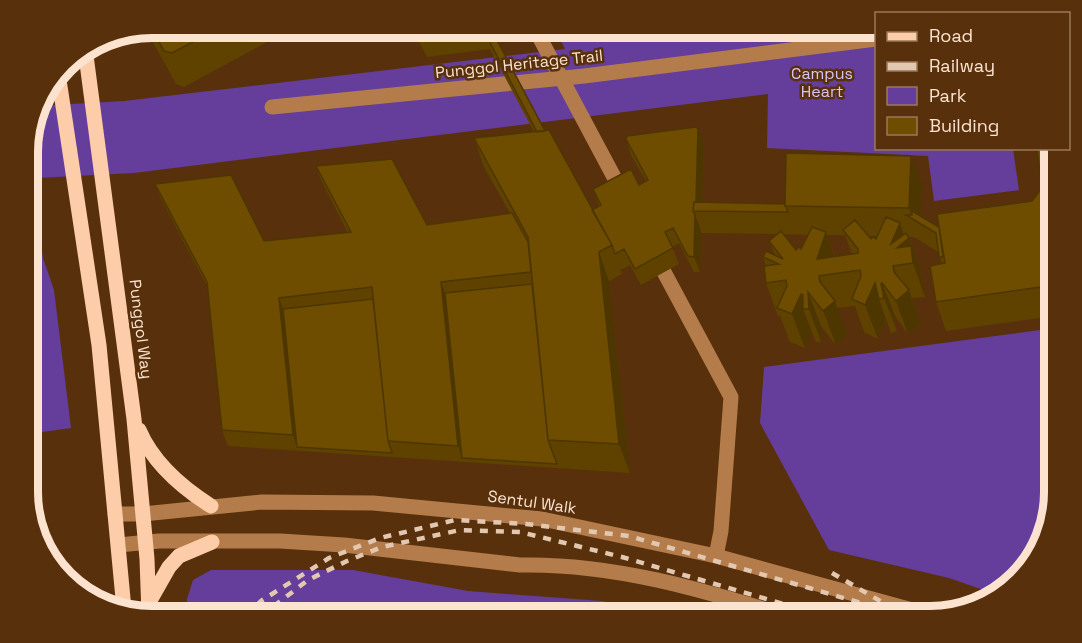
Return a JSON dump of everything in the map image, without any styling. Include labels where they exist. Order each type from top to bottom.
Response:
[{"type":"main road","name":"Punggol Way","points":[[86,58],[135,419],[149,606]]},
{"type":"main road","points":[[60,84],[99,345],[123,602]]},
{"type":"main road","points":[[135,419],[146,447],[164,468],[187,491],[211,506]]},
{"type":"main road","points":[[151,606],[170,567],[179,556],[212,542]]},
{"type":"street","points":[[540,38],[622,192]]},
{"type":"street","name":"Punggol Heritage Trail","points":[[272,107],[584,76],[875,39]]},
{"type":"street","points":[[664,272],[731,397],[721,531],[716,556]]},
{"type":"street","name":"Sentul Walk","points":[[115,514],[143,514],[262,502],[373,503],[530,518],[716,556],[894,605]]},
{"type":"street","points":[[119,545],[145,542],[280,542],[344,545],[520,565],[546,564],[611,573],[713,593],[752,605]]},
{"type":"green space","name":"Campus Heart","points":[[560,38],[875,38],[875,150],[1013,150],[1019,190],[934,201],[928,156],[767,148],[768,94],[134,173],[38,178],[38,136],[47,105],[124,101],[565,49]]},
{"type":"green space","points":[[38,226],[43,258],[54,290],[71,428],[38,433]]},
{"type":"green space","points":[[1044,329],[1044,499],[1033,542],[1021,561],[1006,577],[986,591],[949,578],[829,550],[760,423],[764,367]]},
{"type":"green space","points":[[211,570],[353,570],[468,591],[602,601],[624,605],[187,606],[187,599],[193,580]]},
{"type":"building","points":[[157,38],[200,38],[172,53],[164,51]]},
{"type":"building","points":[[488,38],[496,38],[545,131],[537,132]]},
{"type":"building","points":[[696,127],[698,129],[696,202],[694,202],[693,211],[695,215],[694,257],[688,256],[673,228],[665,232],[673,248],[635,269],[624,249],[615,254],[592,210],[601,205],[593,189],[631,169],[639,185],[648,180],[626,139],[627,136]]},
{"type":"building","points":[[549,130],[612,245],[599,252],[619,444],[548,440],[528,237],[474,138]]},
{"type":"building","points":[[1037,150],[1044,150],[1044,287],[936,302],[930,266],[945,263],[937,214],[1032,201],[1042,188]]},
{"type":"building","points":[[786,153],[911,156],[909,208],[785,206]]},
{"type":"building","points":[[392,159],[427,225],[512,213],[528,242],[531,272],[441,282],[458,446],[388,441],[372,287],[279,298],[293,435],[222,430],[207,282],[155,184],[231,175],[264,241],[351,232],[316,166]]},
{"type":"building","points":[[694,202],[785,204],[788,212],[693,211]]},
{"type":"building","points":[[912,211],[939,227],[943,257],[939,257],[936,233],[906,215],[912,215]]},
{"type":"building","points":[[886,217],[900,223],[891,244],[906,233],[909,238],[897,248],[911,246],[913,263],[893,266],[894,272],[909,290],[896,301],[882,283],[884,298],[879,299],[875,283],[865,305],[852,299],[861,276],[860,270],[819,276],[820,282],[835,301],[823,311],[808,292],[809,309],[803,309],[803,295],[801,294],[792,314],[777,308],[787,286],[786,280],[766,283],[764,266],[779,264],[763,257],[766,251],[783,259],[769,241],[781,231],[796,250],[798,247],[801,249],[812,227],[826,232],[817,259],[858,253],[858,249],[843,230],[855,220],[871,239],[873,237],[876,239]]},
{"type":"building","points":[[532,284],[548,440],[557,464],[462,458],[445,293]]},
{"type":"building","points":[[373,299],[388,441],[392,453],[297,447],[283,309]]},
{"type":"building","points":[[42,506],[48,538],[38,507]]},
{"type":"railway","points":[[256,606],[329,558],[380,538],[455,520],[526,524],[629,536],[868,605]]},
{"type":"railway","points":[[274,606],[308,580],[347,561],[382,547],[460,530],[520,532],[622,557],[788,605]]},
{"type":"railway","points":[[832,573],[887,605]]}]
